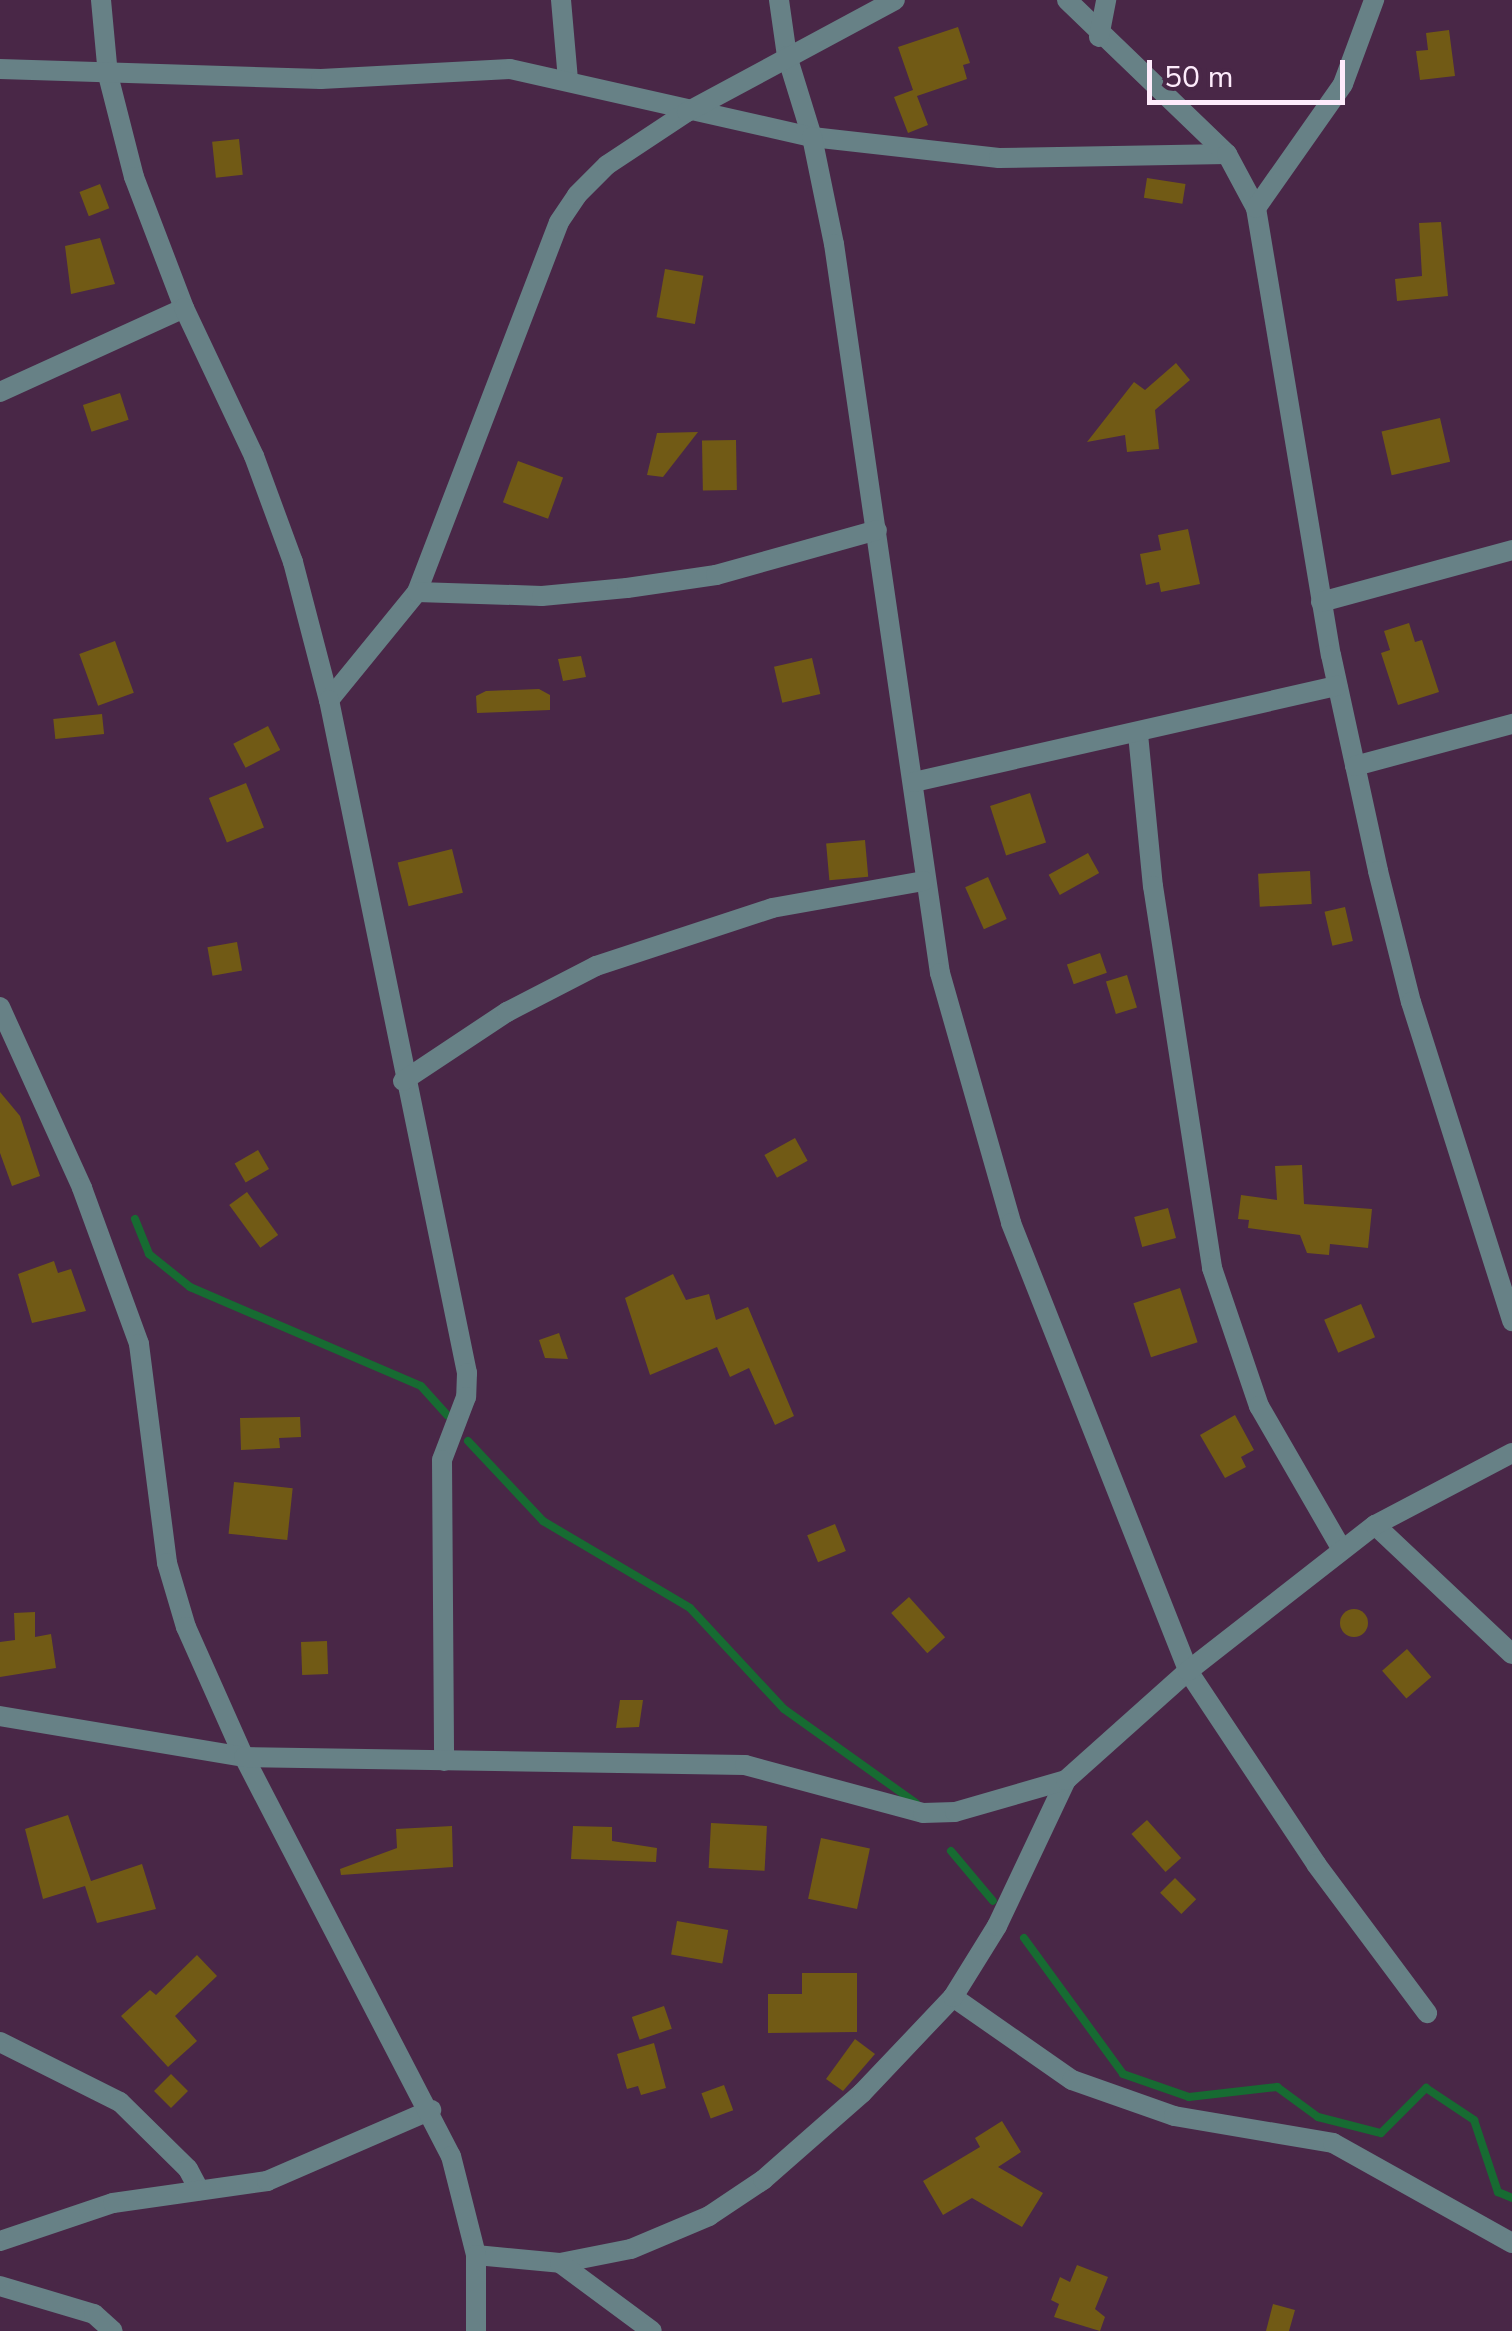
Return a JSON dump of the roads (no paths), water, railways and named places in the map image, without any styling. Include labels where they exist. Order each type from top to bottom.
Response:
[{"type":"street","points":[[101,0],[108,75],[134,177],[184,308],[254,456],[293,562],[329,700],[403,1081],[467,1373],[466,1397],[442,1460],[444,1761]]},
{"type":"street","points":[[562,0],[568,80]]},
{"type":"street","points":[[779,0],[787,56],[812,137],[877,530],[914,782],[924,881],[970,1093],[1011,1222],[1188,1671],[1316,1864],[1427,2012]]},
{"type":"street","points":[[329,700],[417,592],[558,222],[607,166],[687,112],[895,0]]},
{"type":"street","points":[[1067,0],[1099,37],[1228,154],[1256,208],[1321,602],[1355,766],[1412,1002],[1512,1321]]},
{"type":"street","points":[[1099,37],[1106,0]]},
{"type":"street","points":[[1256,208],[1343,84],[1374,0]]},
{"type":"street","points":[[0,70],[321,78],[510,69],[568,80],[687,112],[812,137],[998,158],[1228,154]]},
{"type":"street","points":[[0,392],[184,308]]},
{"type":"street","points":[[417,592],[542,596],[626,588],[716,575],[877,530]]},
{"type":"street","points":[[1321,602],[1512,550]]},
{"type":"street","points":[[914,782],[1338,686]]},
{"type":"street","points":[[1355,766],[1512,724]]},
{"type":"street","points":[[1138,734],[1152,886],[1212,1268],[1259,1406],[1342,1550]]},
{"type":"street","points":[[403,1081],[507,1012],[596,966],[772,908],[924,881]]},
{"type":"street","points":[[0,1007],[82,1188],[139,1344],[167,1563],[210,1688],[431,2110],[451,2156],[476,2255],[476,2331]]},
{"type":"street","points":[[0,1716],[244,1757],[745,1765],[938,1814],[1007,1801],[1066,1780],[1188,1671],[1375,1525],[1512,1453]]},
{"type":"street","points":[[1375,1525],[1512,1654]]},
{"type":"street","points":[[476,2255],[560,2263],[661,2237],[763,2180],[862,2094],[953,1997],[997,1926],[1066,1780]]},
{"type":"street","points":[[953,1997],[1072,2080],[1174,2116],[1333,2142],[1512,2242]]},
{"type":"street","points":[[0,2042],[120,2102],[188,2168],[199,2190]]},
{"type":"street","points":[[0,2241],[72,2212],[267,2181],[431,2110]]},
{"type":"street","points":[[560,2263],[652,2331]]},
{"type":"street","points":[[0,2286],[80,2308],[113,2331]]},
{"type":"waterway","points":[[135,1219],[149,1254],[190,1287],[421,1386],[447,1415]]},
{"type":"waterway","points":[[468,1441],[543,1521],[690,1608],[784,1709],[916,1803]]},
{"type":"waterway","points":[[951,1851],[993,1901]]},
{"type":"waterway","points":[[1024,1938],[1123,2074],[1189,2097],[1277,2087],[1318,2117],[1381,2133],[1426,2088],[1474,2120],[1498,2192],[1512,2198]]}]
